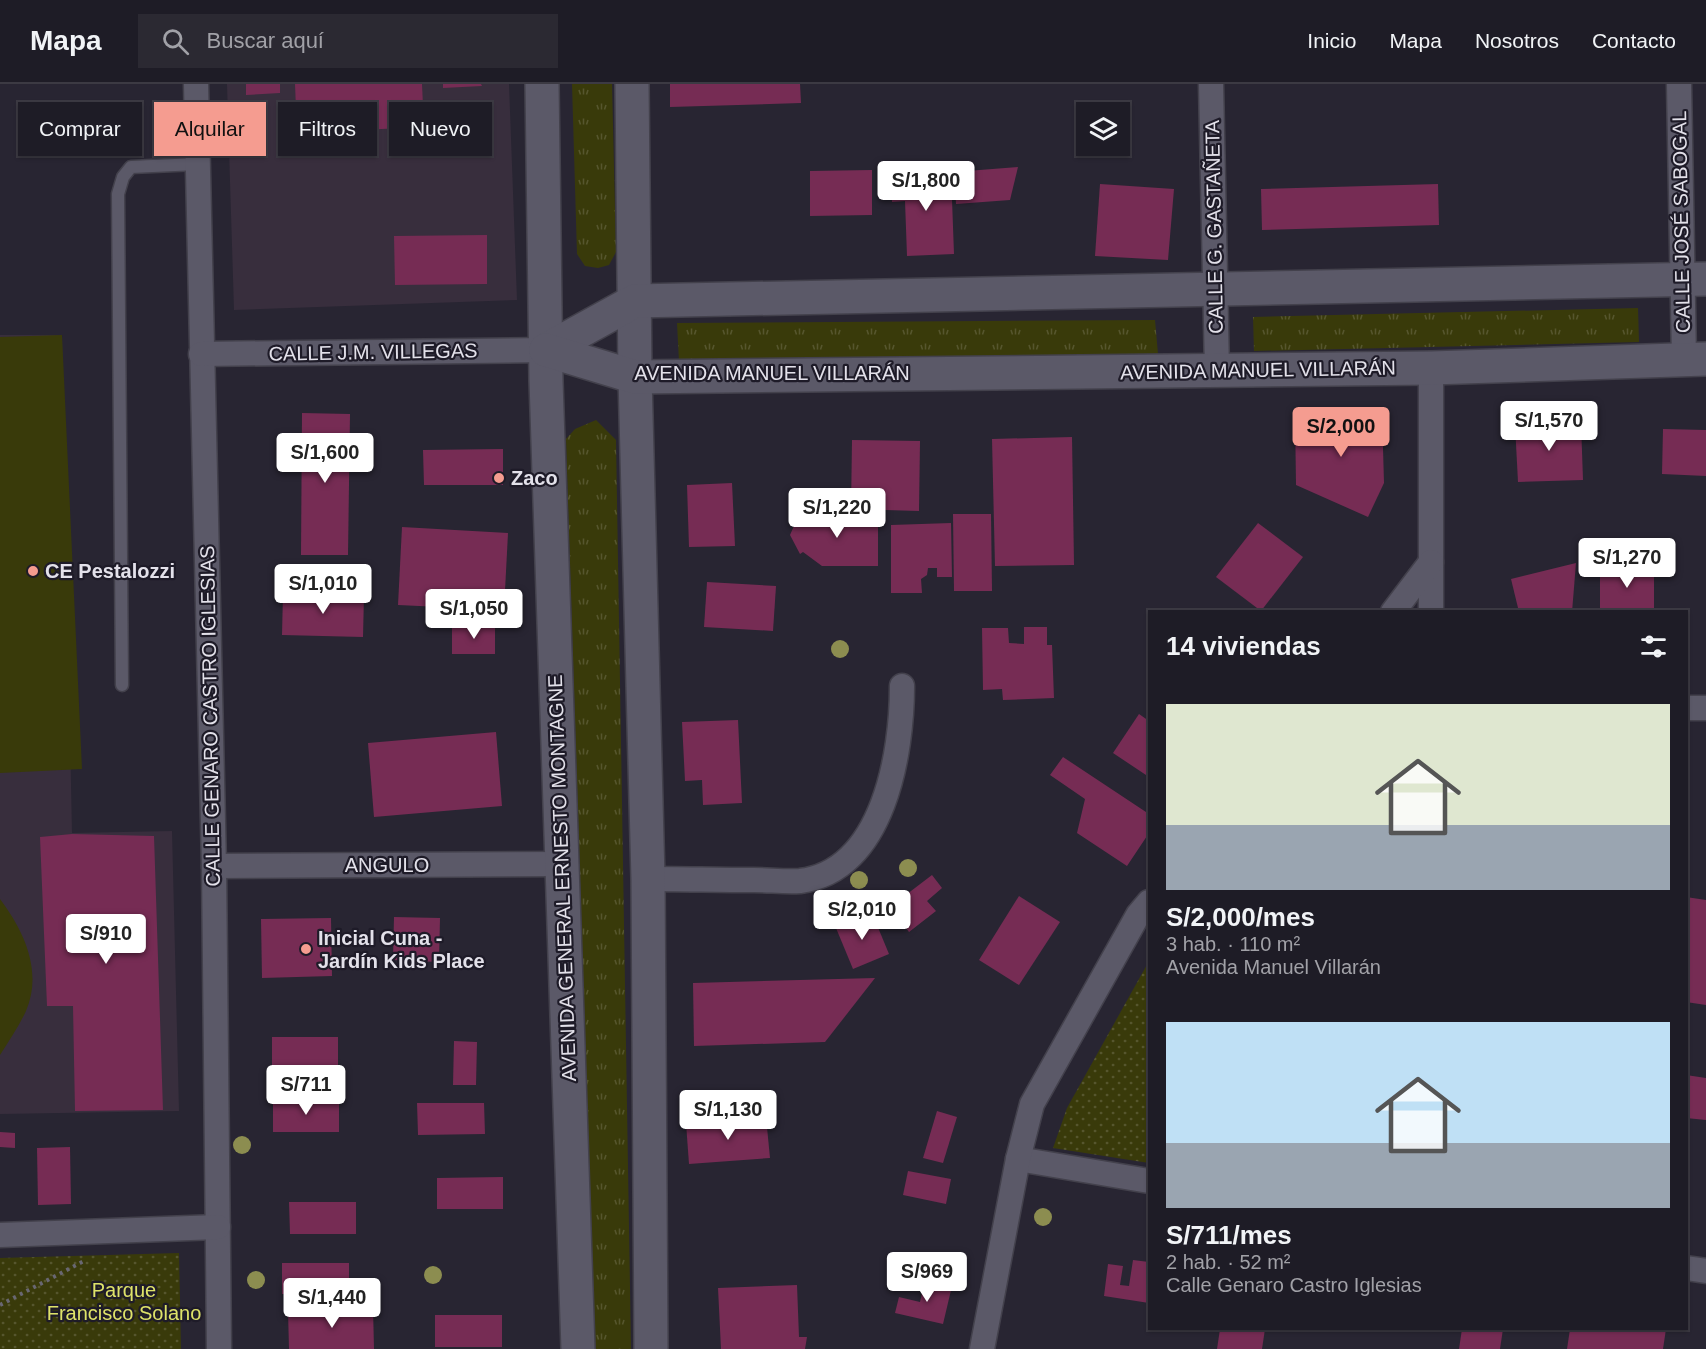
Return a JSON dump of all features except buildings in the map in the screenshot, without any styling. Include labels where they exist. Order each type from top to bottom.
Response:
[{"type":"main road","name":"AVENIDA GENERAL ERNESTO MONTAGNE","points":[[542,84],[546,350],[578,1349]]},
{"type":"main road","points":[[632,84],[635,376],[648,879],[651,1349]]},
{"type":"main road","points":[[546,350],[635,301],[1693,279]]},
{"type":"main road","name":"AVENIDA MANUEL VILLARÁN","points":[[546,350],[635,376],[1431,368],[1695,359]]},
{"type":"street","name":"CALLE GENARO CASTRO IGLESIAS","points":[[196,84],[214,866],[219,1349]]},
{"type":"street","name":"CALLE G. GASTAÑETA","points":[[1211,84],[1217,371]]},
{"type":"street","name":"CALLE JOSÉ SABOGAL","points":[[1678,84],[1683,254],[1693,279],[1695,359]]},
{"type":"street","name":"CALLE J.M. VILLEGAS","points":[[201,354],[546,350]]},
{"type":"street","points":[[1431,368],[1431,610]]},
{"type":"street","points":[[1395,610],[1431,562]]},
{"type":"street","points":[[648,879],[801,880],[830,871],[862,841],[887,794],[900,743],[902,686]]},
{"type":"street","points":[[1688,708],[1706,708]]},
{"type":"street","name":"ANGULO","points":[[214,866],[561,864]]},
{"type":"street","points":[[982,1349],[1018,1159],[1032,1104],[1138,915],[1148,903]]},
{"type":"street","points":[[1018,1159],[1148,1181]]},
{"type":"street","points":[[0,1235],[218,1227]]},
{"type":"street","points":[[1688,1268],[1706,1271]]},
{"type":"lane","points":[[122,684],[118,194],[123,177],[131,167],[197,164]]},
{"type":"path","points":[[0,1305],[92,1257]]},
{"type":"shaded area","points":[[227,84],[509,84],[517,300],[234,310],[229,156],[266,156],[266,102],[228,102]]},
{"type":"shaded area","points":[[0,335],[62,335],[72,833],[172,831],[179,1111],[0,1114]]},
{"type":"green space","points":[[572,84],[612,84],[616,252],[609,265],[598,268],[585,266],[577,254]]},
{"type":"green space","points":[[1638,308],[1639,342],[1254,351],[1253,317]]},
{"type":"green space","points":[[1155,320],[1158,354],[679,361],[677,323]]},
{"type":"green space","name":"CE Pestalozzi","points":[[62,335],[82,769],[0,773],[0,337]]},
{"type":"green space","points":[[596,420],[616,440],[631,1349],[595,1349],[566,439],[575,429]]},
{"type":"green space","points":[[0,899],[17,924],[23,938],[32,966],[32,981],[31,996],[26,1011],[0,1055]]},
{"type":"green space","points":[[1148,963],[1148,1163],[1053,1148],[1067,1108]]},
{"type":"green space","name":"Parque Francisco Solano","points":[[179,1253],[181,1349],[0,1349],[0,1258]]},
{"type":"place","name":"Zaco","points":[[499,478]]},
{"type":"place","name":"CE Pestalozzi","points":[[33,571]]},
{"type":"place","name":"Inicial Cuna - Jardín Kids Place","points":[[306,949]]}]
